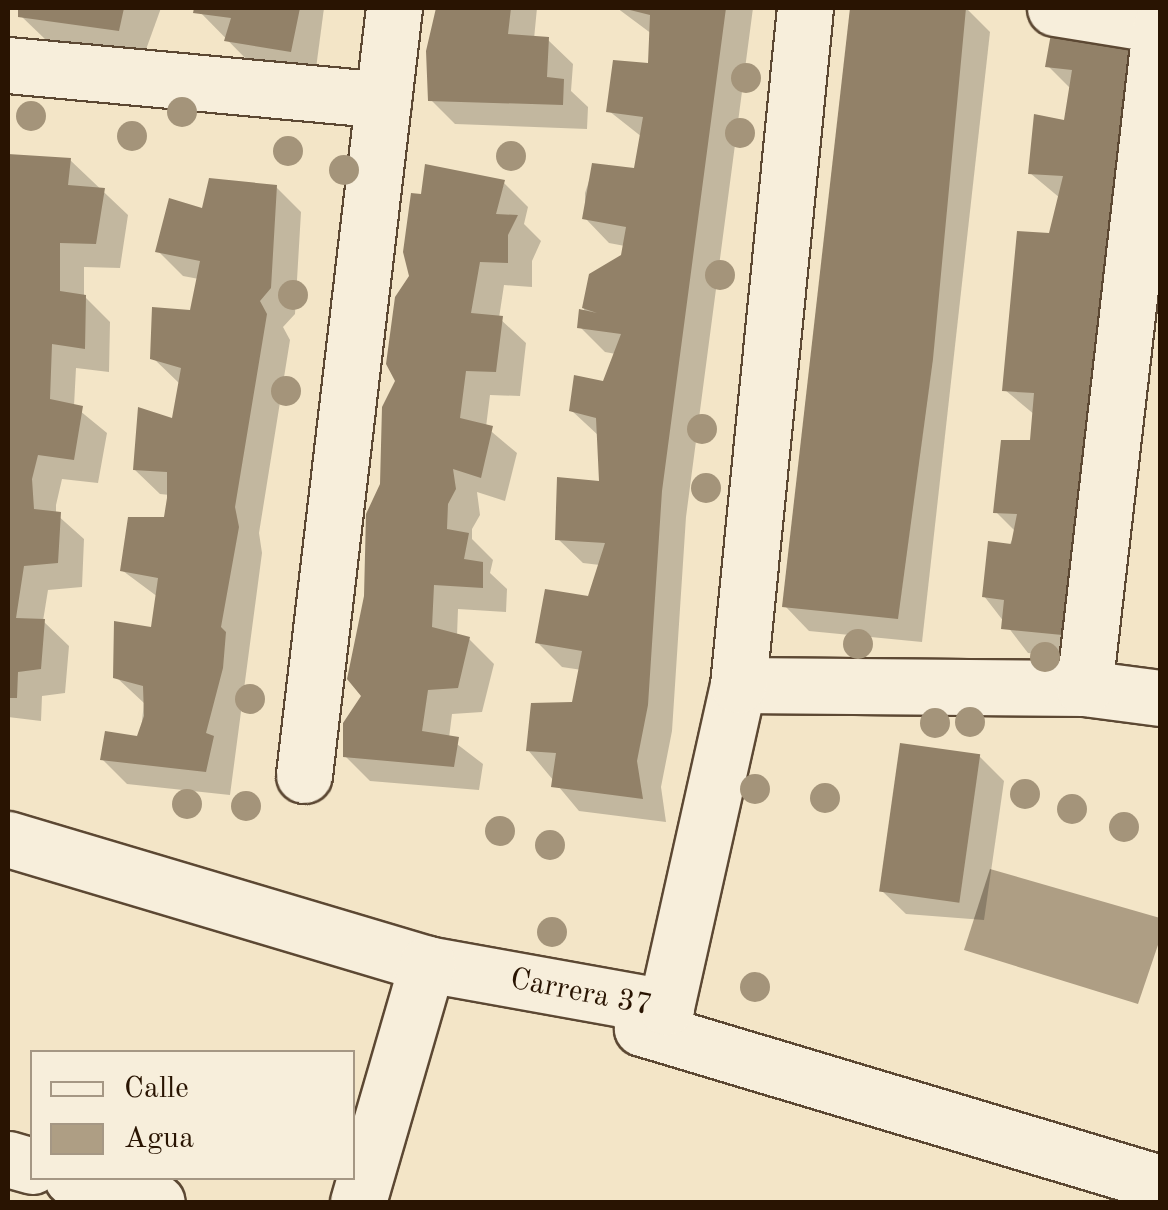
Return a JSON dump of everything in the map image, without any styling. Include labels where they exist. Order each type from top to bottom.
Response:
[{"type":"street","points":[[304,775],[394,8]]},
{"type":"street","points":[[666,1007],[738,685],[805,8]]},
{"type":"street","points":[[1055,8],[1160,26],[1084,688]]},
{"type":"street","points":[[8,65],[383,100]]},
{"type":"street","points":[[738,685],[1084,688],[1160,698]]},
{"type":"street","name":"Carrera 37","points":[[8,839],[427,964],[666,1007]]},
{"type":"street","points":[[358,1202],[427,964]]},
{"type":"street","name":"Carrera 37","points":[[666,1007],[642,1028],[1160,1183]]},
{"type":"street","points":[[79,1180],[156,1202]]},
{"type":"water","points":[[990,869],[1160,918],[1160,939],[1138,1004],[964,950]]},
{"type":"building","points":[[18,8],[124,8],[119,31],[18,17]]},
{"type":"building","points":[[194,8],[300,8],[291,52],[224,41],[231,18],[193,13]]},
{"type":"building","points":[[436,8],[511,8],[508,34],[549,37],[547,77],[564,79],[563,105],[428,101],[426,51]]},
{"type":"building","points":[[622,8],[726,8],[662,491],[648,705],[637,761],[643,799],[551,787],[556,753],[526,751],[531,703],[572,702],[582,651],[535,643],[545,589],[588,596],[605,543],[555,540],[557,477],[599,481],[596,418],[569,411],[574,375],[603,381],[621,334],[577,328],[579,309],[597,313],[582,308],[589,274],[621,255],[626,227],[582,219],[592,163],[634,168],[643,117],[606,112],[613,60],[648,63],[650,15]]},
{"type":"building","points":[[850,8],[966,8],[933,359],[898,619],[782,607]]},
{"type":"building","points":[[1054,17],[1152,39],[1083,637],[1001,629],[1004,600],[982,597],[988,541],[1011,544],[1017,514],[993,513],[1001,440],[1030,440],[1034,393],[1002,391],[1017,231],[1049,233],[1063,176],[1028,174],[1034,114],[1064,120],[1072,70],[1045,67]]},
{"type":"building","points":[[8,154],[71,158],[68,185],[105,188],[96,244],[60,243],[60,291],[86,295],[85,349],[52,344],[50,399],[83,406],[74,460],[38,455],[32,479],[34,509],[61,512],[58,563],[24,566],[16,618],[45,619],[41,669],[18,672],[17,698],[8,698]]},
{"type":"building","points":[[425,164],[505,180],[496,214],[518,215],[508,235],[508,263],[480,262],[471,313],[503,316],[496,372],[466,371],[460,418],[493,426],[481,478],[453,469],[456,489],[448,504],[447,529],[469,533],[464,559],[483,562],[483,588],[434,585],[432,627],[470,637],[458,688],[428,690],[422,731],[459,737],[454,767],[343,757],[343,723],[361,696],[347,679],[364,596],[366,514],[380,484],[382,407],[395,381],[386,364],[395,297],[409,276],[403,252],[411,193],[421,194]]},
{"type":"building","points":[[209,178],[277,185],[271,288],[260,301],[267,314],[235,507],[239,527],[221,627],[226,632],[223,668],[206,733],[214,736],[206,772],[100,760],[105,731],[137,736],[144,716],[143,686],[113,678],[114,621],[151,627],[158,578],[120,571],[128,517],[164,517],[167,498],[167,472],[133,470],[138,407],[172,418],[181,368],[150,359],[152,307],[190,310],[200,261],[155,252],[169,198],[202,208]]},
{"type":"building","points":[[900,743],[980,754],[959,903],[879,892]]}]
